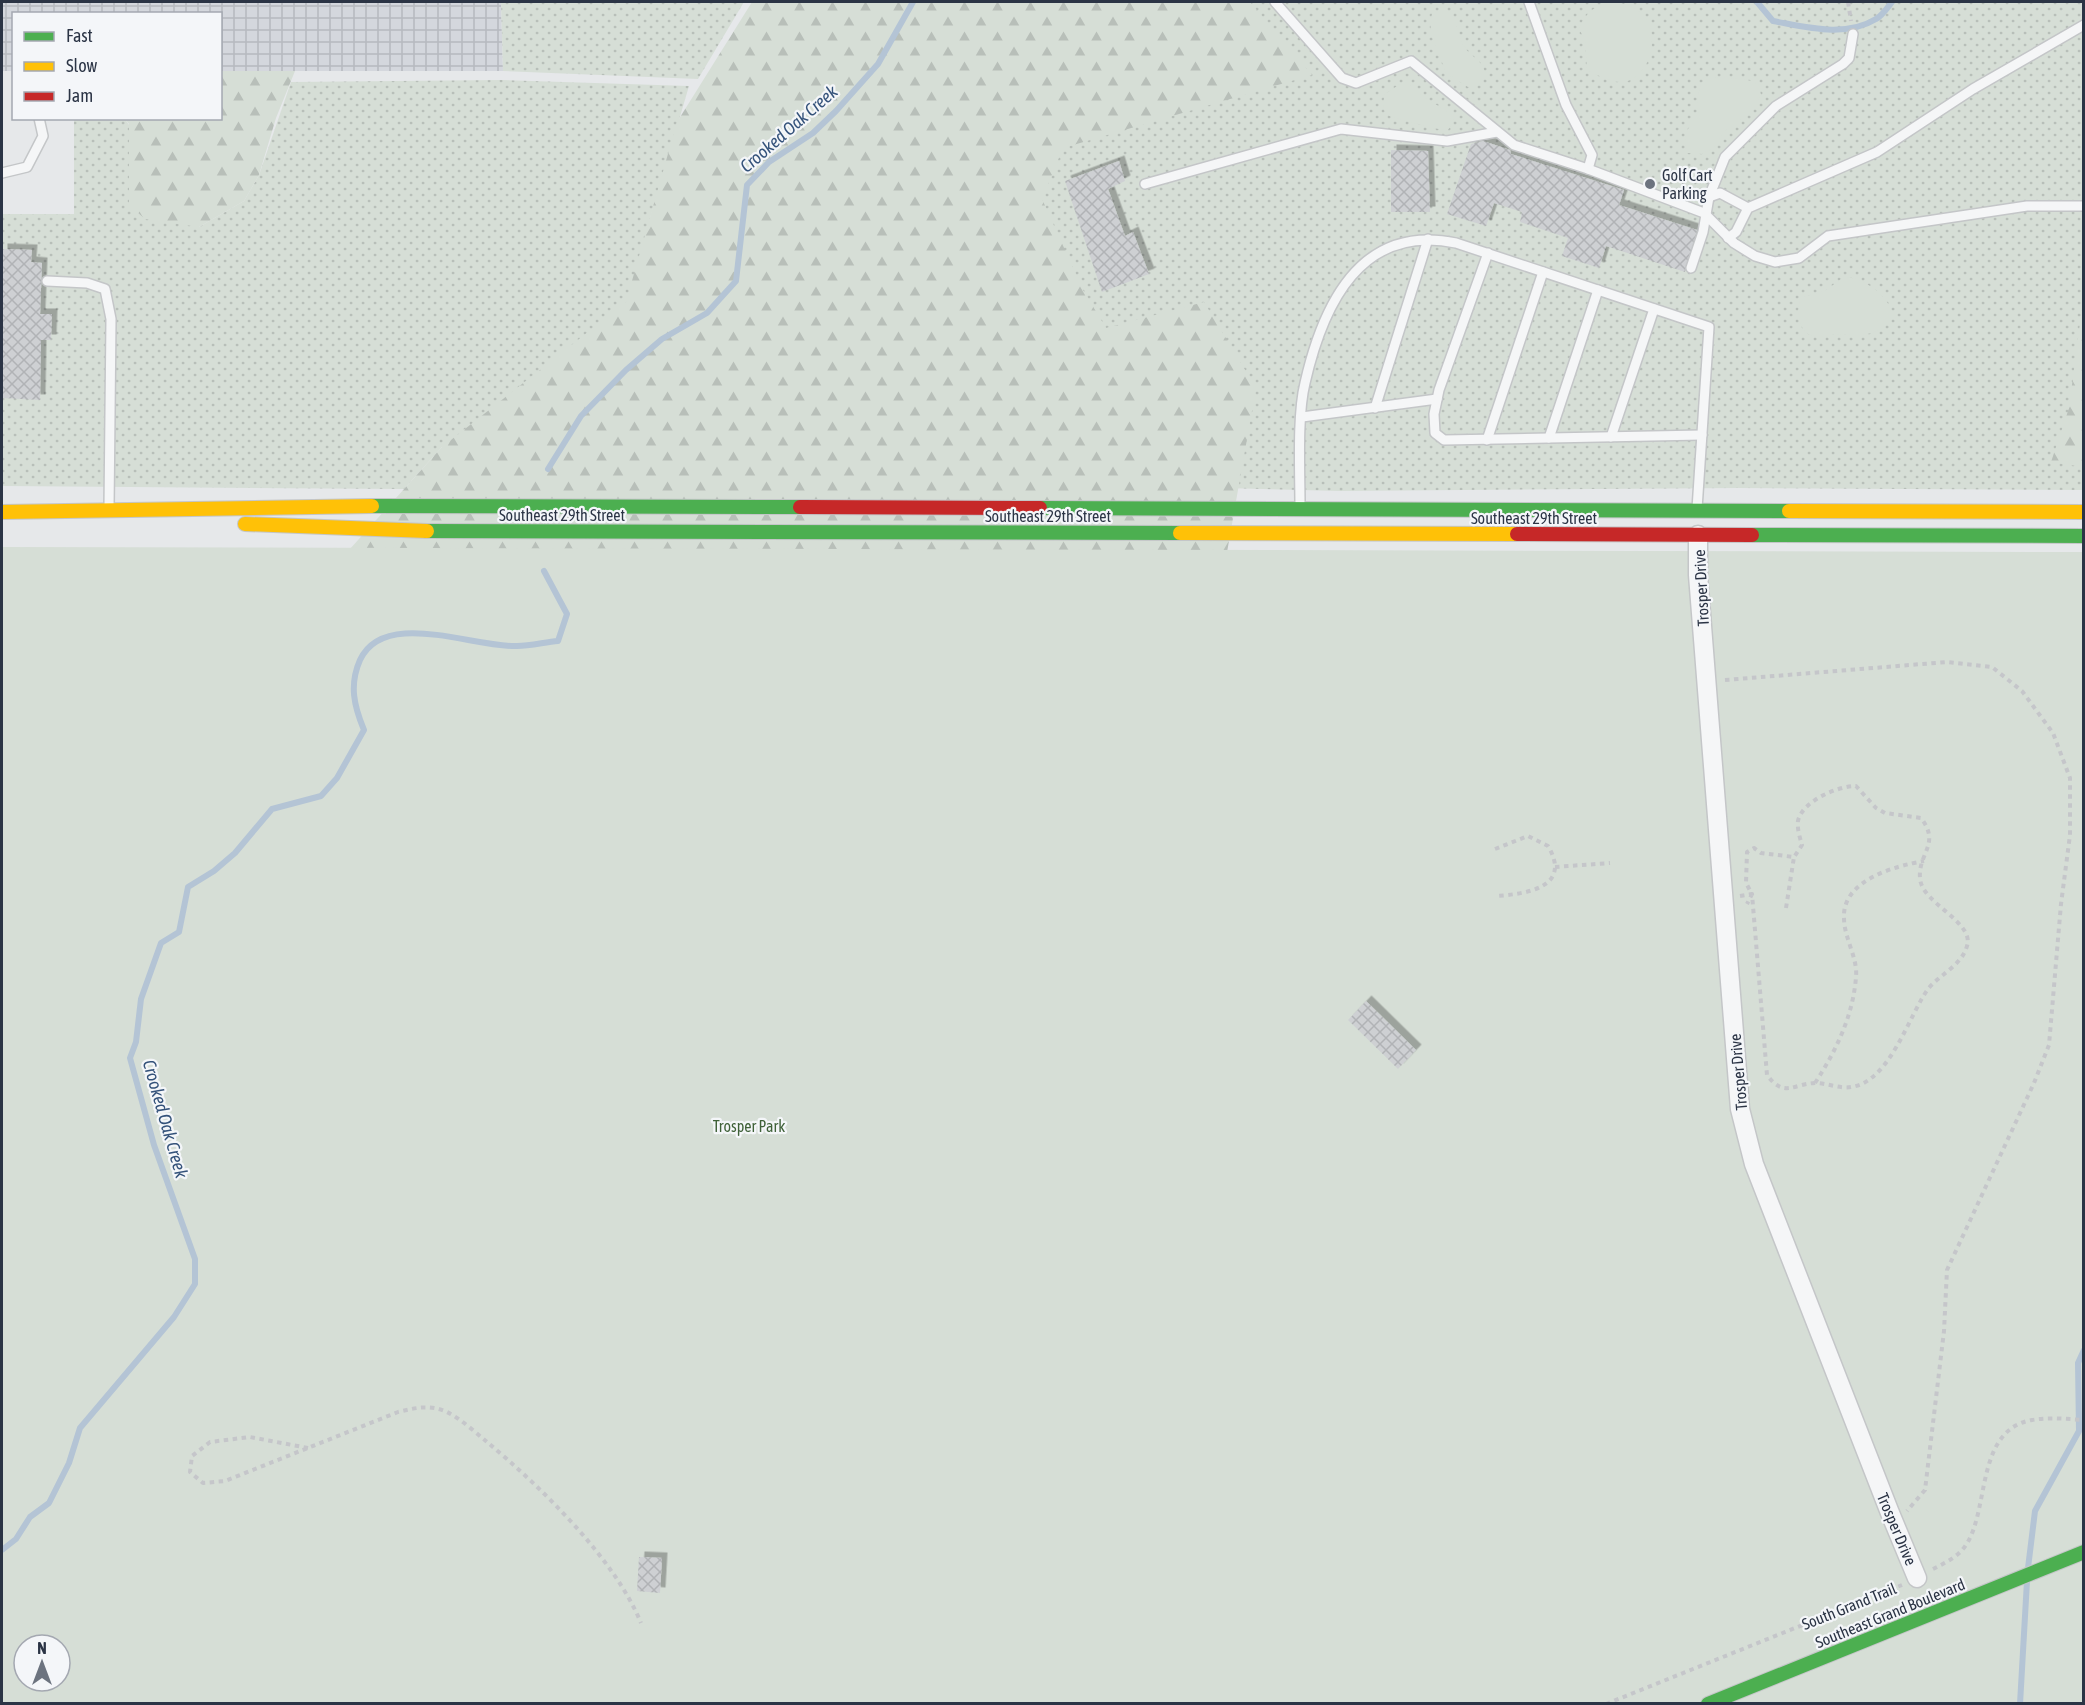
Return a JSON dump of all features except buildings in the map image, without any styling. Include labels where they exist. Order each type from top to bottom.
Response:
[{"type":"main road","name":"Southeast 29th Street","points":[[7,512],[392,506],[2084,512]]},
{"type":"main road","points":[[1697,511],[1698,535]]},
{"type":"main road","name":"Southeast 29th Street","points":[[7,512],[394,531],[2084,536]]},
{"type":"main road","name":"Southeast Grand Boulevard","points":[[1708,1704],[2084,1552]]},
{"type":"street","name":"Trosper Drive","points":[[1698,535],[1740,1109],[1754,1164],[1917,1578]]},
{"type":"lane","points":[[1275,2],[1342,78],[1356,83],[1411,61],[1514,145],[1588,169],[1704,213],[1728,238],[1755,256],[1775,262],[1799,258],[1828,236],[2027,206],[2084,206]]},
{"type":"lane","points":[[1529,2],[1566,105],[1592,155],[1588,169]]},
{"type":"lane","points":[[1728,238],[1736,232],[1748,208],[1877,152],[1973,89],[2068,32],[2084,25]]},
{"type":"lane","points":[[1692,268],[1702,232],[1704,213],[1725,157],[1776,106],[1849,58],[1853,34]]},
{"type":"lane","points":[[2,173],[27,167],[44,136],[40,120]]},
{"type":"lane","points":[[1145,184],[1341,129],[1447,141],[1497,132]]},
{"type":"lane","points":[[1717,176],[1720,193]]},
{"type":"lane","points":[[1709,197],[1720,193],[1748,208]]},
{"type":"lane","points":[[1375,408],[1428,238]]},
{"type":"lane","points":[[1299,533],[1304,384],[1327,316],[1350,275],[1381,249],[1402,241],[1428,238],[1456,243],[1709,327],[1697,511]]},
{"type":"lane","points":[[1488,254],[1437,399],[1434,414],[1435,433],[1444,440],[1702,435]]},
{"type":"lane","points":[[1487,440],[1544,272]]},
{"type":"lane","points":[[47,281],[87,282],[105,289],[111,319],[109,511]]},
{"type":"lane","points":[[1549,438],[1598,290]]},
{"type":"lane","points":[[1611,437],[1654,309]]},
{"type":"lane","points":[[1302,417],[1437,399]]},
{"type":"path","points":[[1707,681],[1947,662],[1992,667],[2022,691],[2053,733],[2070,778],[2070,835],[2061,904],[2049,1045],[2034,1083],[1947,1270],[1944,1331],[1925,1490],[1895,1526]]},
{"type":"path","points":[[1786,908],[1794,857],[1802,845],[1798,820],[1805,809],[1833,789],[1856,786],[1876,808],[1885,813],[1922,818],[1929,829],[1929,846],[1920,878],[1925,892],[1966,933],[1968,945],[1961,957],[1926,992],[1900,1044],[1868,1080],[1852,1088],[1815,1083],[1794,1089],[1781,1088],[1774,1084],[1767,1075],[1752,894],[1746,883],[1747,852],[1754,848],[1761,853],[1794,857]]},
{"type":"path","points":[[1495,849],[1528,836],[1548,846],[1553,854],[1554,867],[1549,882],[1539,889],[1526,894],[1496,897]]},
{"type":"path","points":[[1815,1083],[1842,1038],[1857,974],[1843,917],[1846,904],[1857,889],[1877,875],[1900,865],[1924,861]]},
{"type":"path","points":[[1554,867],[1610,863]]},
{"type":"path","points":[[1724,898],[1752,894]]},
{"type":"path","points":[[1747,904],[1752,894]]},
{"type":"path","points":[[308,1448],[250,1437],[210,1442],[192,1456],[190,1472],[203,1483],[225,1481],[308,1448],[398,1412],[424,1406],[447,1412],[521,1470],[596,1552],[631,1599],[641,1623]]},
{"type":"path","name":"South Grand Trail","points":[[1606,1704],[1917,1578],[1947,1562],[1965,1546],[1974,1527],[1990,1459],[2008,1433],[2031,1420],[2084,1420]]},
{"type":"shaded area","points":[[2,2],[501,2],[503,71],[222,71],[222,12],[12,12],[12,71],[2,71]]},
{"type":"green space","points":[[501,2],[744,2],[698,79],[503,71]]},
{"type":"green space","points":[[752,2],[1250,2],[1312,75],[1063,148],[1042,199],[1083,290],[1106,328],[1204,302],[1256,388],[1217,609],[1107,1135],[72,1675],[72,1633],[12,1633],[12,1668],[2,1611],[2,983],[266,642],[442,447],[626,302],[677,122]]},
{"type":"green space","points":[[777,2],[2083,2],[2083,490],[1737,488],[1340,491],[1039,483],[442,447],[404,489],[2,486],[2,214],[74,214],[74,120],[126,120],[199,227],[244,201],[259,175],[291,82],[501,80],[689,86],[649,222]]},
{"type":"green space","points":[[1616,2],[1632,7],[1642,14],[1652,35],[1650,56],[1646,65],[1632,79],[1623,82],[1609,80],[1587,70],[1585,40],[1579,29],[1588,13],[1603,4]]},
{"type":"green space","points":[[1444,8],[1453,16],[1464,46],[1483,67],[1485,72],[1480,85],[1468,87],[1446,73],[1434,44],[1431,29],[1432,14]]},
{"type":"green space","points":[[222,71],[295,71],[276,118],[259,175],[244,201],[199,227],[145,219],[129,205],[129,124],[126,120],[222,120]]},
{"type":"green space","points":[[1711,77],[1754,82],[1759,85],[1761,95],[1752,111],[1724,132],[1713,148],[1702,154],[1687,153],[1685,136],[1699,115],[1697,100],[1701,83]]},
{"type":"green space","points":[[1403,82],[1452,116],[1454,121],[1448,130],[1399,119],[1386,113],[1383,102],[1385,94]]},
{"type":"green space","points":[[1844,277],[1865,283],[1878,292],[1891,310],[1888,319],[1877,330],[1863,335],[1838,334],[1820,337],[1807,333],[1800,324],[1798,311],[1801,298],[1826,290]]},
{"type":"green space","points":[[2083,300],[2084,467],[2051,462],[2069,408]]},
{"type":"green space","name":"Trosper Park","points":[[2,547],[2083,552],[2083,1703],[2,1703]]},
{"type":"green space","points":[[16,1693],[37,1693],[18,1703]]},
{"type":"waterway","name":"Crooked Oak Creek","points":[[548,469],[581,416],[626,370],[662,339],[707,313],[736,281],[747,185],[769,162],[813,133],[836,111],[878,64],[913,2]]},
{"type":"waterway","name":"Crooked Oak Creek","points":[[1757,2],[1773,21],[1838,30],[1864,25],[1876,19],[1892,2]]},
{"type":"waterway","name":"Crooked Oak Creek","points":[[2,1550],[16,1539],[30,1517],[49,1503],[69,1463],[80,1428],[174,1317],[195,1284],[195,1259],[154,1145],[130,1058],[136,1042],[141,999],[161,943],[179,932],[188,887],[214,871],[235,853],[272,809],[321,796],[337,778],[364,730],[355,704],[354,687],[360,660],[372,645],[389,636],[409,633],[517,646],[558,641],[567,614],[544,571]]},
{"type":"waterway","points":[[2028,1568],[2035,1511],[2079,1431],[2078,1363],[2084,1350]]},
{"type":"waterway","points":[[2020,1704],[2027,1581]]},
{"type":"traffic: fast","points":[[372,506],[800,507]]},
{"type":"traffic: fast","points":[[1040,508],[1789,511]]},
{"type":"traffic: fast","points":[[427,531],[1180,533]]},
{"type":"traffic: fast","points":[[1752,535],[2084,536]]},
{"type":"traffic: fast","points":[[1708,1704],[2084,1552]]},
{"type":"traffic: slow","points":[[2,512],[372,506]]},
{"type":"traffic: slow","points":[[1789,511],[2084,512]]},
{"type":"traffic: slow","points":[[245,524],[427,531]]},
{"type":"traffic: slow","points":[[1180,533],[1517,534]]},
{"type":"traffic: jam","points":[[800,507],[1040,508]]},
{"type":"traffic: jam","points":[[1517,534],[1752,535]]},
{"type":"place","name":"Golf Cart Parking","points":[[1650,184]]}]
